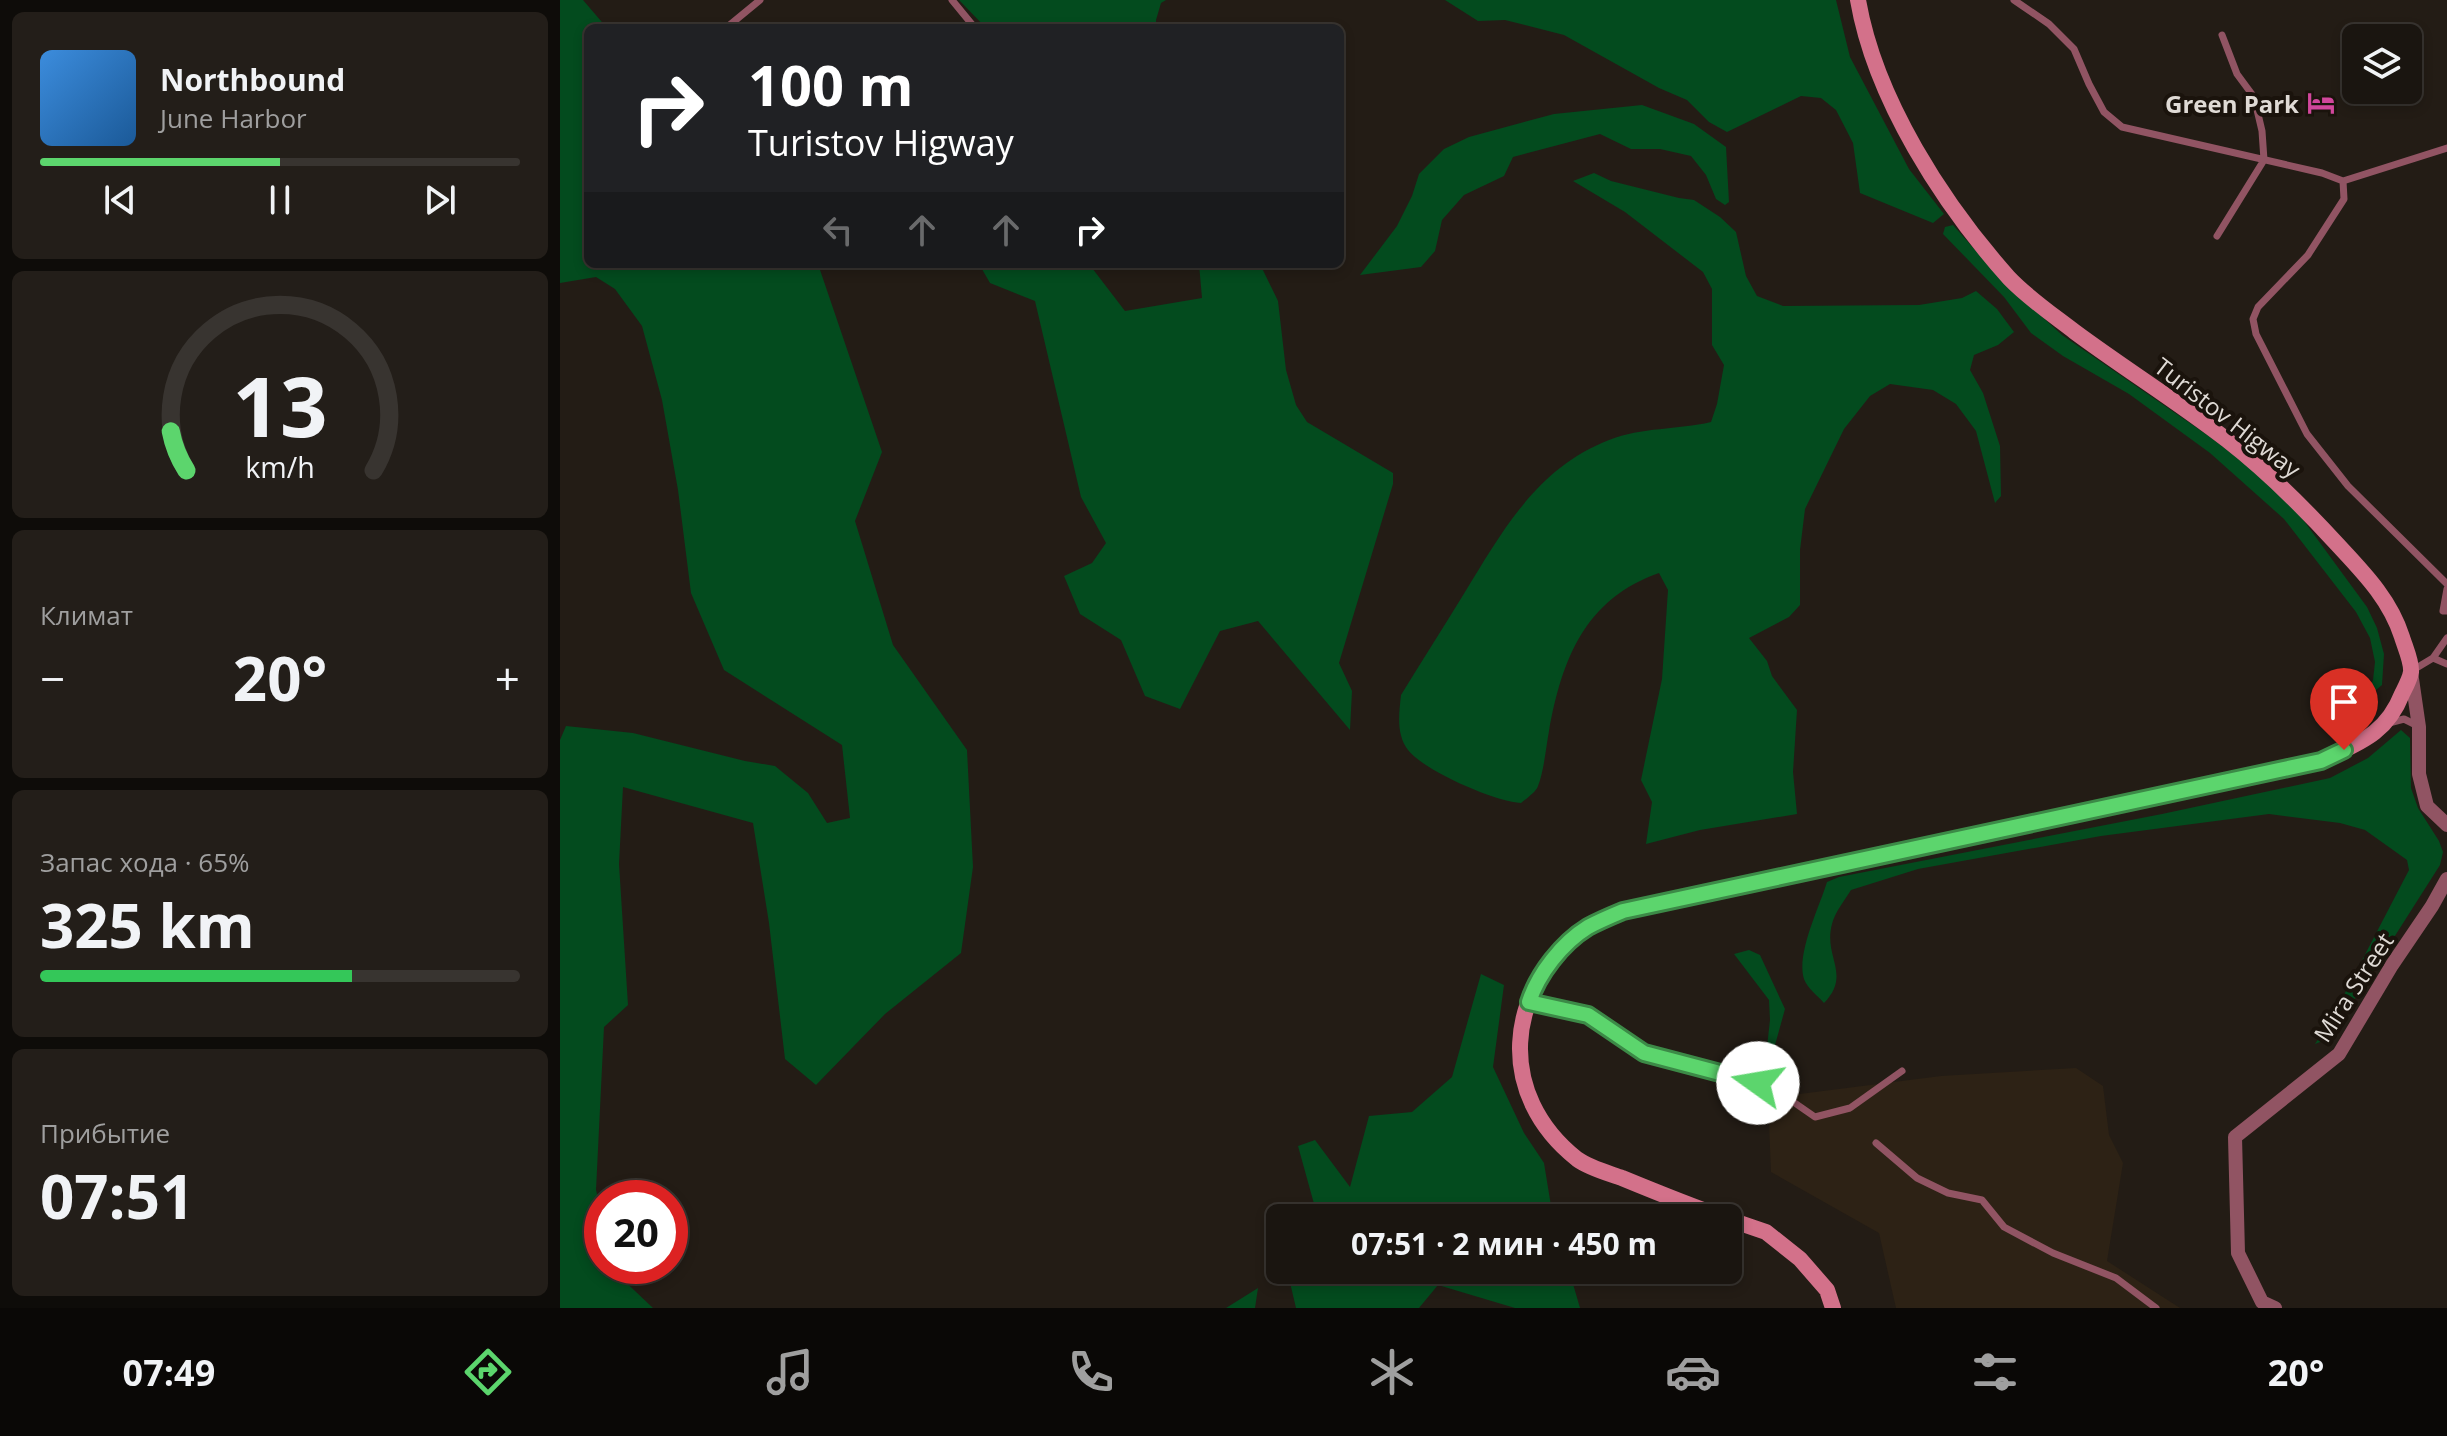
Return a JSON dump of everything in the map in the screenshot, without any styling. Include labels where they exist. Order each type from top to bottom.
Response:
[{"type":"main road","name":"Turistov Higway","points":[[1858,0],[1870,53],[1898,116],[1948,200],[2011,279],[2088,342],[2227,440],[2296,500],[2371,581],[2389,605],[2400,630],[2411,671]]},
{"type":"main road","points":[[1690,1204],[1579,1161],[1550,1133],[1530,1101],[1519,1059],[1522,1023],[1534,986],[1557,955],[1586,928],[1623,911],[2321,761],[2366,739],[2395,713],[2411,671]]},
{"type":"main road","points":[[1742,1224],[1766,1232],[1800,1259],[1827,1290],[1833,1308]]},
{"type":"street","points":[[2411,671],[2419,727],[2419,774],[2427,806],[2447,825]]},
{"type":"street","name":"Mira Street","points":[[2275,1308],[2262,1302],[2238,1253],[2235,1137],[2339,1054],[2447,879]]},
{"type":"lane","points":[[731,24],[760,0]]},
{"type":"lane","points":[[952,0],[972,24]]},
{"type":"lane","points":[[2014,0],[2049,24],[2074,49],[2104,112],[2122,127],[2343,181],[2447,148]]},
{"type":"lane","points":[[2217,236],[2264,160],[2262,131],[2254,97],[2237,74],[2222,35]]},
{"type":"lane","points":[[2343,181],[2344,199],[2308,255],[2258,307],[2253,319],[2256,334],[2307,434],[2348,486],[2447,587],[2443,611],[2447,611]]},
{"type":"lane","points":[[2411,671],[2433,658],[2447,638]]},
{"type":"lane","points":[[2433,658],[2447,664]]},
{"type":"lane","points":[[2383,725],[2404,719],[2419,727]]},
{"type":"lane","points":[[1529,1002],[1588,1015],[1644,1053],[1758,1083],[1779,1092],[1815,1117],[1850,1108],[1902,1071]]},
{"type":"lane","points":[[1876,1143],[1917,1178],[1948,1193],[1982,1200],[2004,1227],[2053,1253],[2116,1278],[2156,1308]]},
{"type":"shaded area","points":[[2076,1068],[2103,1086],[2109,1135],[2123,1163],[2107,1261],[2180,1308],[1896,1308],[1879,1233],[1771,1172],[1768,1098],[1941,1076]]},
{"type":"green space","points":[[560,0],[583,0],[604,24],[584,24],[584,268],[819,268],[882,452],[855,521],[893,645],[967,750],[973,867],[961,953],[885,1014],[816,1085],[785,1059],[769,923],[753,823],[623,787],[619,864],[628,1005],[604,1027],[596,1180],[584,1180],[584,1284],[628,1284],[653,1308],[560,1308],[560,740],[566,726],[633,733],[775,766],[808,793],[827,823],[850,818],[842,745],[724,670],[691,593],[678,490],[662,400],[642,326],[615,289],[596,277],[560,283]]},
{"type":"green space","points":[[959,0],[1166,0],[1161,3],[1156,24],[982,24]]},
{"type":"green space","points":[[1445,0],[1836,0],[1850,57],[1909,169],[1944,214],[1933,223],[1860,193],[1853,143],[1836,110],[1821,98],[1801,96],[1727,132],[1709,122],[1687,100],[1659,88],[1564,35],[1505,20],[1478,21]]},
{"type":"green space","points":[[1642,105],[1694,124],[1726,147],[1729,202],[1725,205],[1716,199],[1706,175],[1691,156],[1660,149],[1631,149],[1600,134],[1513,157],[1504,176],[1464,195],[1442,220],[1435,251],[1421,267],[1360,275],[1397,226],[1419,174],[1444,149],[1469,137],[1554,114]]},
{"type":"green space","points":[[1594,173],[1611,181],[1694,200],[1720,217],[1736,232],[1746,276],[1757,296],[1783,306],[1919,305],[1962,298],[1976,291],[1997,309],[2014,332],[1998,345],[1974,355],[1970,370],[1983,393],[2000,446],[2001,496],[1995,503],[1976,431],[1956,404],[1933,390],[1890,384],[1870,396],[1844,429],[1805,509],[1800,550],[1800,605],[1789,617],[1749,638],[1797,710],[1793,772],[1797,814],[1700,830],[1646,844],[1652,802],[1641,780],[1662,679],[1668,590],[1659,573],[1634,584],[1612,599],[1595,615],[1581,635],[1561,680],[1538,786],[1521,803],[1478,791],[1429,767],[1408,750],[1399,724],[1401,695],[1493,546],[1542,484],[1561,467],[1609,440],[1634,433],[1711,422],[1724,365],[1712,345],[1712,289],[1703,272],[1625,212],[1573,181]]},
{"type":"green space","points":[[1953,225],[1999,277],[2062,335],[2210,437],[2261,476],[2293,506],[2367,607],[2384,654],[2382,685],[2365,699],[2373,680],[2375,662],[2370,638],[2356,612],[2284,519],[2210,453],[2129,394],[2063,356],[2031,333],[2004,297],[1943,234],[1945,227]]},
{"type":"green space","points":[[981,268],[1092,268],[1125,311],[1202,298],[1199,268],[1262,268],[1278,301],[1286,370],[1296,405],[1307,422],[1393,473],[1393,484],[1339,663],[1352,691],[1350,730],[1258,621],[1220,631],[1180,709],[1145,696],[1121,640],[1080,614],[1064,576],[1092,563],[1106,543],[1081,497],[1035,301],[990,283]]},
{"type":"green space","points":[[2401,730],[2410,738],[2411,788],[2418,808],[2443,852],[2440,865],[2339,1024],[2325,1040],[2315,1044],[2333,1016],[2409,870],[2407,860],[2365,830],[2340,823],[2269,814],[2101,836],[1918,869],[1851,890],[1832,924],[1830,936],[1836,983],[1832,993],[1824,1003],[1804,979],[1802,969],[1806,944],[1827,882],[1839,877],[2330,778],[2368,758]]},
{"type":"green space","points":[[1749,950],[1760,955],[1785,1009],[1772,1056],[1766,1056],[1769,1000],[1734,954]]},
{"type":"green space","points":[[1481,974],[1504,985],[1493,1067],[1524,1133],[1544,1163],[1551,1204],[1314,1204],[1298,1146],[1315,1140],[1350,1187],[1369,1116],[1412,1112],[1452,1077]]},
{"type":"green space","points":[[1290,1284],[1573,1284],[1580,1308],[1515,1308],[1438,1285],[1419,1308],[1296,1308]]},
{"type":"green space","points":[[1258,1288],[1255,1308],[1226,1308]]},
{"type":"place","name":"Green Park","points":[[2321,103]]},
{"type":"route","points":[[1758,1083],[1644,1053],[1588,1015],[1529,1002],[1534,986],[1557,955],[1586,928],[1623,911],[2321,761],[2344,750]]}]
